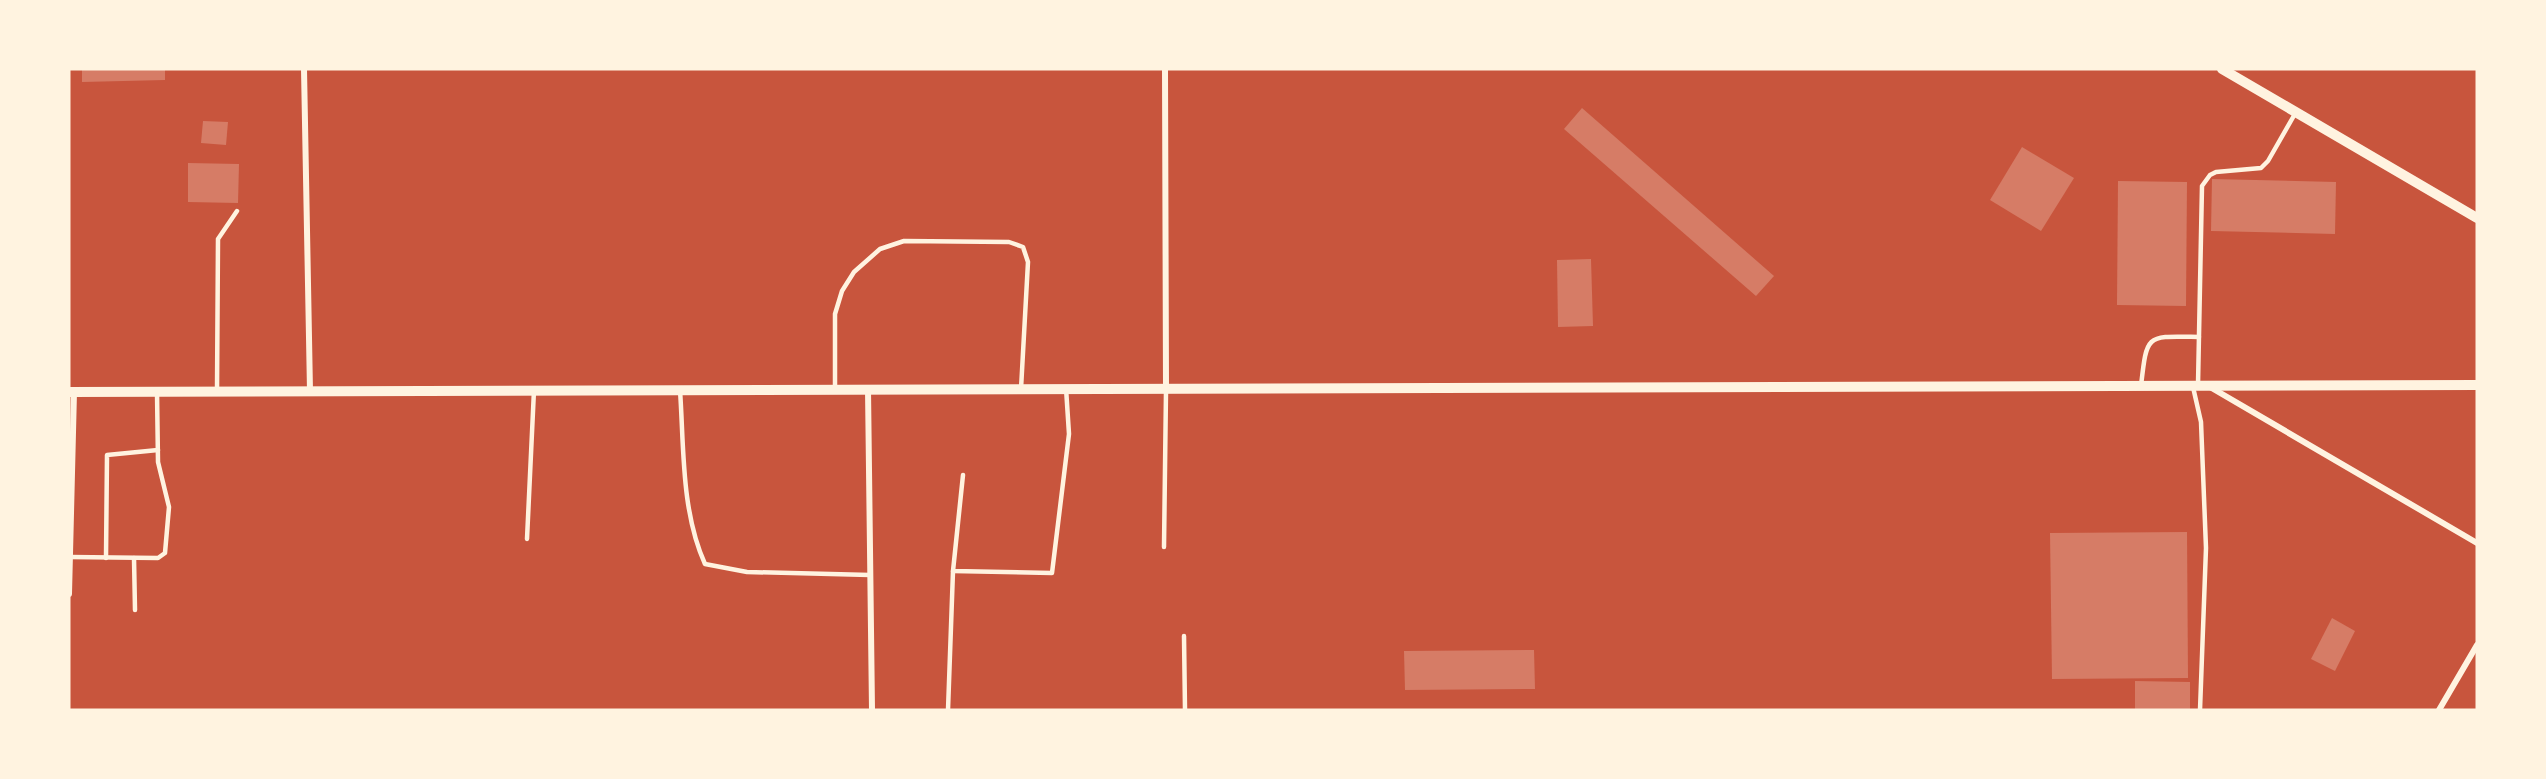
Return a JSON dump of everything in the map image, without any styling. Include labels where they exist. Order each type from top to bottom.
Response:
[{"type":"street","points":[[304,69],[310,391]]},
{"type":"street","points":[[1165,69],[1166,388]]},
{"type":"street","points":[[2222,69],[2477,218]]},
{"type":"street","points":[[69,594],[71,392],[2477,385]]},
{"type":"street","points":[[2199,386],[2477,543]]},
{"type":"street","points":[[868,389],[872,710]]},
{"type":"street","points":[[2439,710],[2477,645]]},
{"type":"lane","points":[[2200,710],[2206,548],[2199,386],[2202,186],[2210,175],[2216,172],[2261,168],[2268,161],[2296,112]]},
{"type":"lane","points":[[218,392],[218,239],[237,212]]},
{"type":"lane","points":[[835,390],[835,314],[842,291],[854,272],[880,249],[904,242],[1009,242],[1023,248],[1028,262],[1021,388]]},
{"type":"lane","points":[[2141,386],[2145,350],[2149,344],[2161,336],[2199,337]]},
{"type":"lane","points":[[953,572],[1052,573],[1069,434],[1066,388]]},
{"type":"lane","points":[[1164,547],[1166,388]]},
{"type":"lane","points":[[527,539],[534,390]]},
{"type":"lane","points":[[680,390],[686,481],[692,525],[697,546],[705,564],[747,572],[870,575]]},
{"type":"lane","points":[[70,557],[158,558],[165,553],[169,507],[158,462],[157,392]]},
{"type":"lane","points":[[106,558],[107,455],[158,450]]},
{"type":"lane","points":[[948,710],[953,572],[963,475]]},
{"type":"lane","points":[[134,558],[135,610]]},
{"type":"lane","points":[[1184,636],[1185,710]]},
{"type":"building","points":[[82,69],[165,69],[165,80],[82,82]]},
{"type":"building","points":[[1582,108],[1774,276],[1756,296],[1564,129]]},
{"type":"building","points":[[203,121],[228,122],[226,145],[201,143]]},
{"type":"building","points":[[2022,147],[2074,178],[2041,231],[1990,200]]},
{"type":"building","points":[[188,163],[239,164],[238,203],[188,202]]},
{"type":"building","points":[[2212,179],[2336,182],[2335,234],[2211,231]]},
{"type":"building","points":[[2118,181],[2187,182],[2186,306],[2117,305]]},
{"type":"building","points":[[1591,259],[1593,326],[1558,327],[1557,260]]},
{"type":"building","points":[[2187,532],[2188,678],[2052,679],[2050,533]]},
{"type":"building","points":[[2332,618],[2355,631],[2335,671],[2311,659]]},
{"type":"building","points":[[1534,650],[1535,689],[1405,690],[1404,651]]},
{"type":"building","points":[[2135,681],[2190,682],[2190,710],[2135,710]]}]
